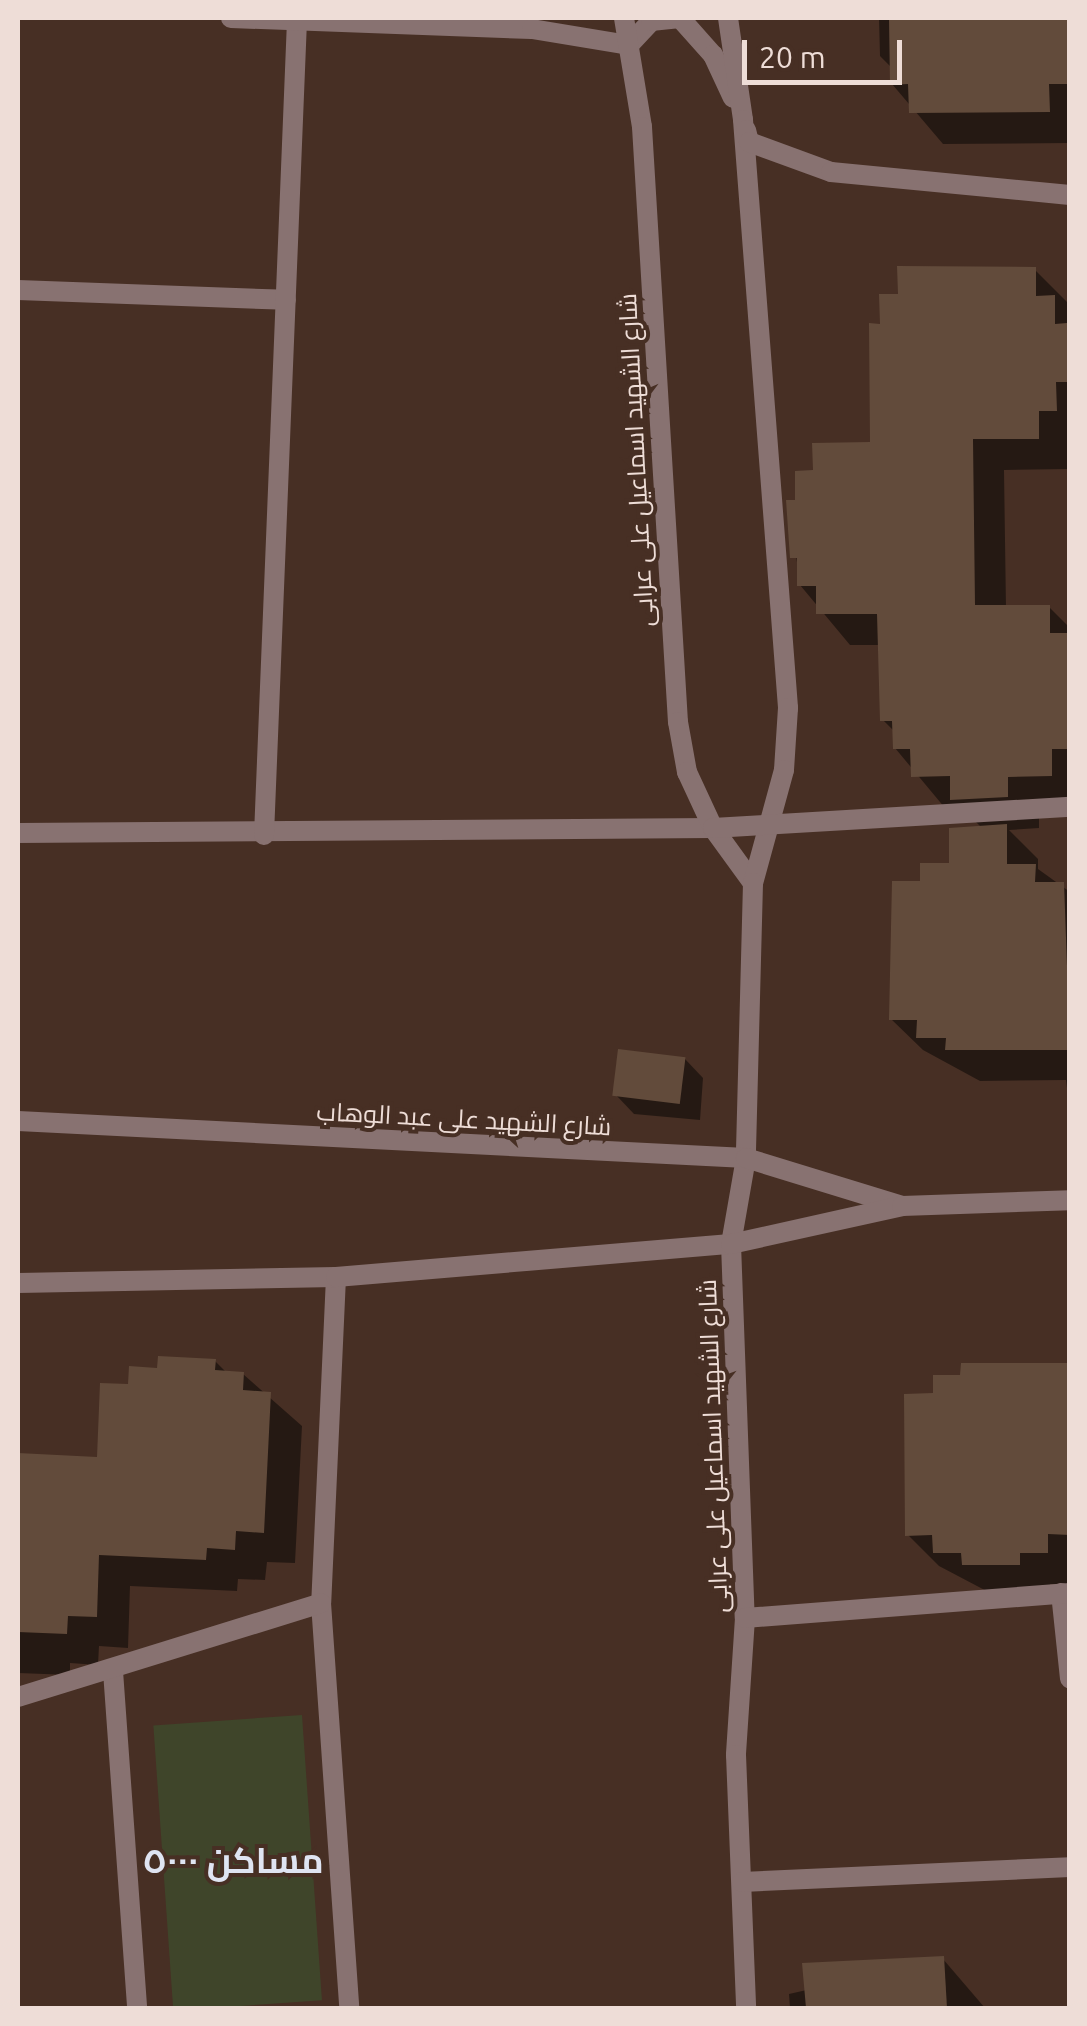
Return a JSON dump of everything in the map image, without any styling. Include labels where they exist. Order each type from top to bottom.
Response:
[{"type":"street","points":[[231,18],[532,29],[629,44],[651,20],[680,18],[713,55],[749,142],[831,172],[1070,195]]},
{"type":"street","name":"شارع الشهيد اسماعيل على عرابى","points":[[624,18],[642,127],[673,681],[688,772],[713,828],[753,882]]},
{"type":"street","name":"شارع الشهيد اسماعيل على عرابى","points":[[728,18],[743,120],[788,708],[784,770],[753,882],[746,1158],[731,1244],[745,1618],[736,1755],[746,2008]]},
{"type":"street","points":[[264,835],[298,20]]},
{"type":"street","points":[[18,290],[286,300]]},
{"type":"street","points":[[18,832],[264,835],[713,828],[1070,807]]},
{"type":"street","name":"شارع الشهيد على عبد الوهاب","points":[[18,1122],[746,1158],[902,1206]]},
{"type":"street","name":"شارع الشهيد على عبد الوهاب","points":[[18,1284],[336,1278],[731,1244],[902,1206],[1070,1200]]},
{"type":"street","points":[[336,1278],[320,1602],[348,2008]]},
{"type":"street","points":[[745,1618],[1066,1593],[1070,1680]]},
{"type":"street","points":[[18,1697],[114,1671],[320,1602]]},
{"type":"street","points":[[114,1671],[138,2008]]},
{"type":"street","points":[[742,1882],[1070,1867]]},
{"type":"green space","points":[[302,1715],[322,2000],[173,2008],[153,1725]]},
{"type":"building","points":[[889,18],[1067,18],[1068,84],[1049,84],[1050,112],[909,113],[908,84],[890,85]]},
{"type":"building","points":[[897,266],[1036,267],[1036,296],[1055,295],[1055,324],[1067,323],[1068,382],[1056,382],[1057,411],[1039,411],[1039,439],[973,439],[975,605],[1050,605],[1050,633],[1068,633],[1070,749],[1052,749],[1052,776],[1008,777],[1008,797],[950,800],[950,776],[911,777],[910,749],[893,749],[892,721],[880,721],[877,614],[816,614],[816,586],[797,586],[797,558],[790,558],[786,500],[795,500],[795,471],[813,470],[812,443],[870,442],[869,323],[880,324],[879,294],[898,294]]},
{"type":"building","points":[[1007,824],[1007,864],[1036,864],[1035,882],[1064,882],[1070,1050],[945,1050],[946,1038],[916,1038],[917,1020],[889,1020],[892,881],[920,881],[920,863],[949,863],[949,828]]},
{"type":"building","points":[[618,1049],[685,1057],[680,1104],[612,1096]]},
{"type":"building","points":[[158,1356],[216,1359],[215,1370],[244,1372],[243,1390],[271,1392],[264,1533],[236,1531],[235,1550],[207,1548],[206,1560],[99,1555],[97,1617],[68,1616],[67,1634],[18,1632],[18,1453],[97,1457],[100,1383],[128,1384],[129,1366],[157,1368]]},
{"type":"building","points":[[961,1363],[1070,1363],[1070,1535],[1048,1534],[1048,1553],[1020,1553],[1020,1565],[962,1565],[961,1553],[933,1553],[932,1535],[905,1536],[904,1394],[933,1393],[933,1375],[960,1375]]},
{"type":"building","points":[[944,1956],[947,2008],[806,2008],[802,1963]]},
{"type":"district","name":"مساكن ٥٠٠٠","points":[[233,1860]]}]
